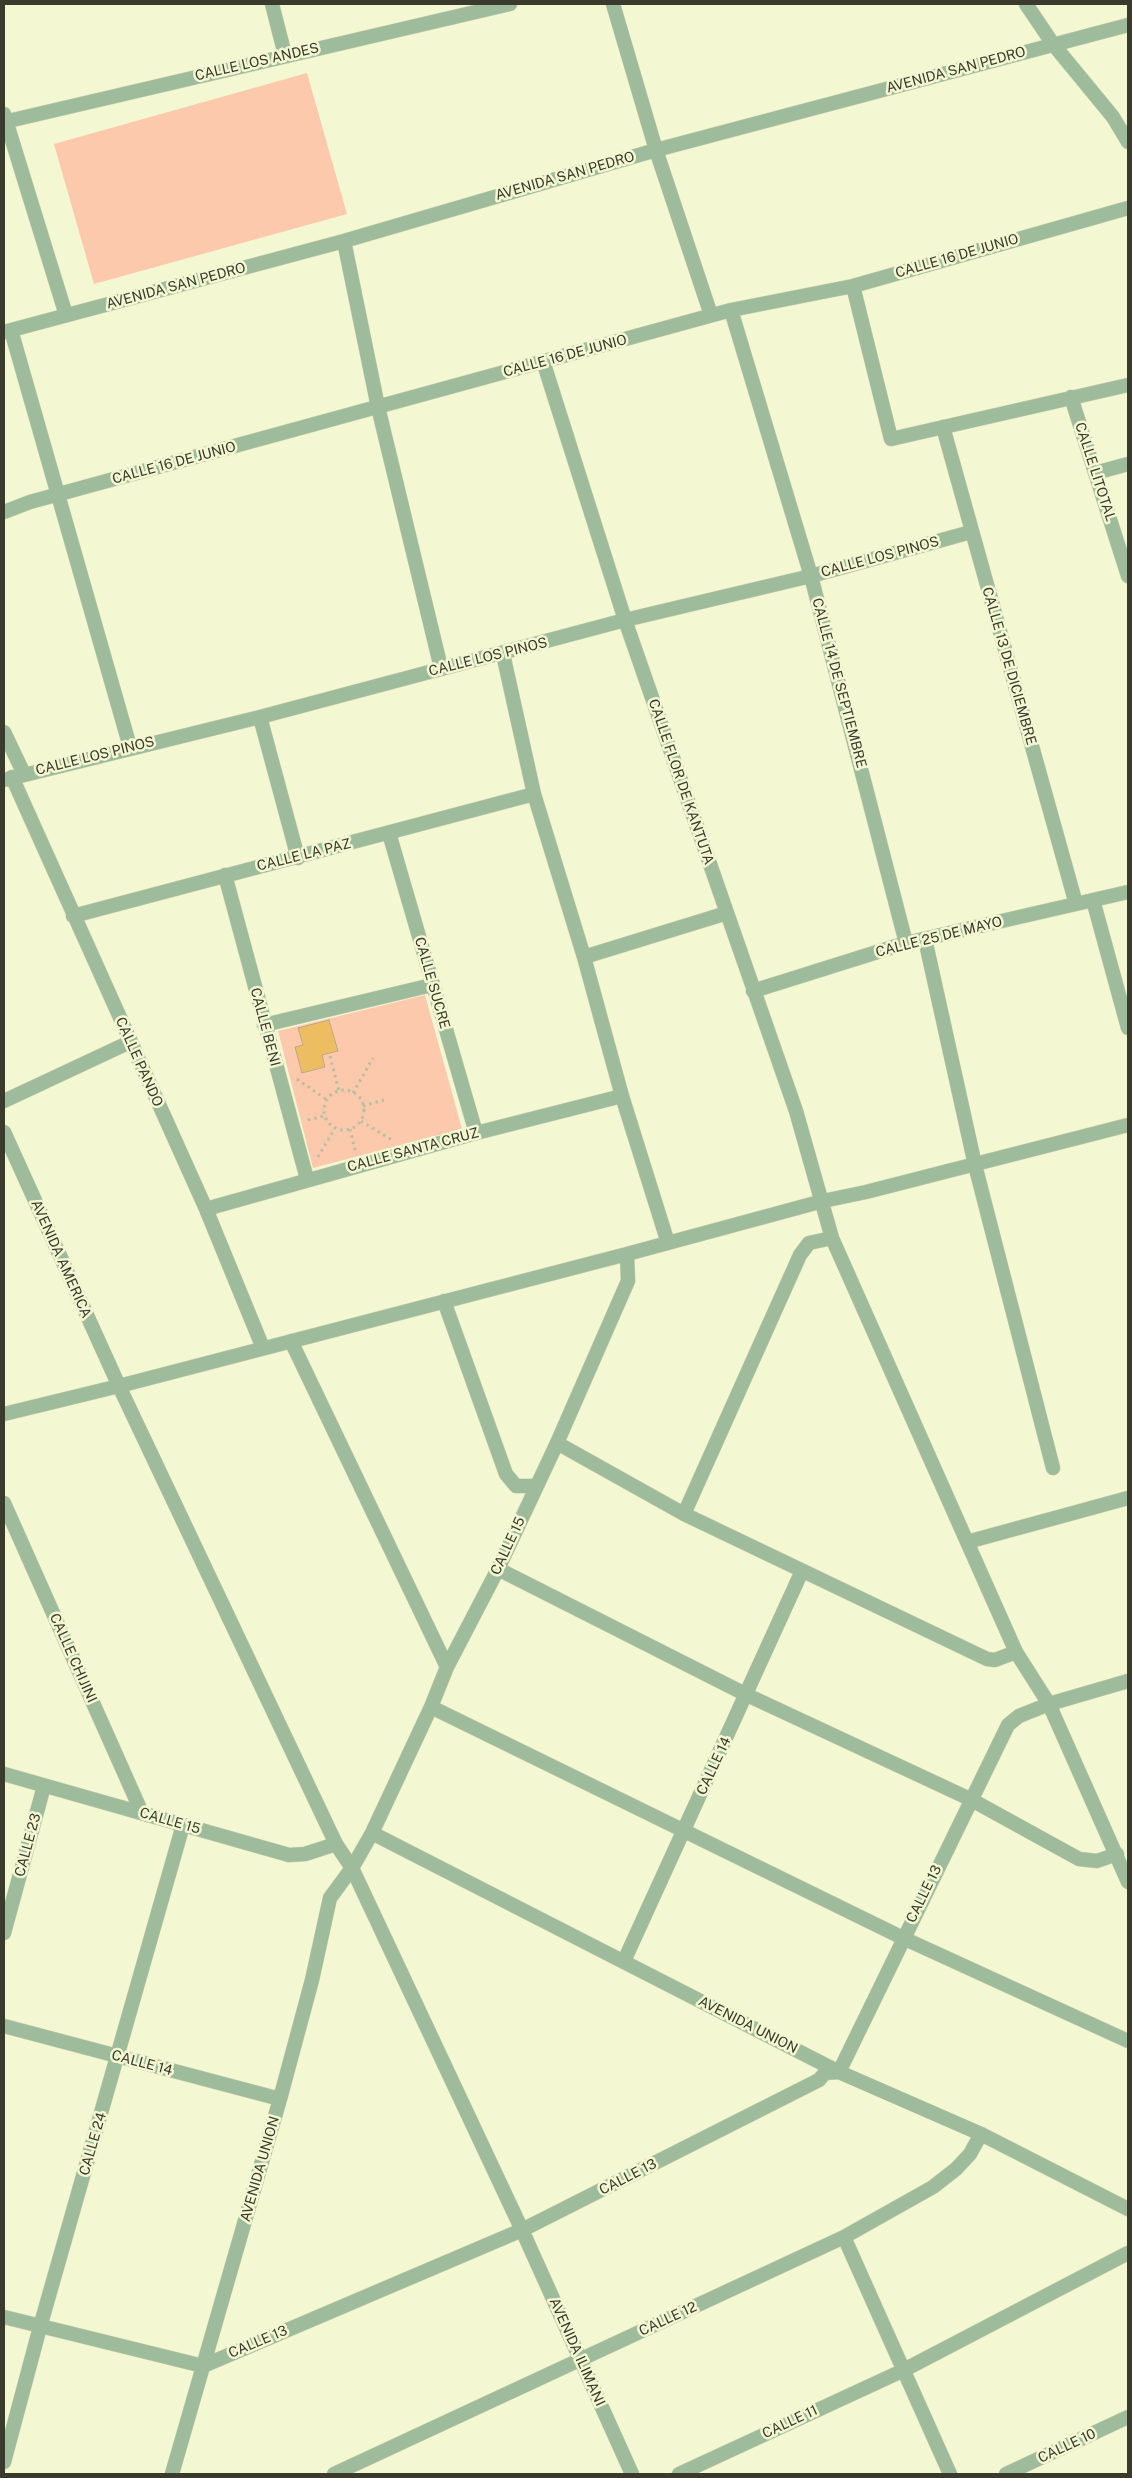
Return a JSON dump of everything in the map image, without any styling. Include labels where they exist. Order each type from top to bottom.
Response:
[{"type":"street","points":[[272,4],[285,55]]},
{"type":"street","name":"CALLE LOS ANDES","points":[[5,119],[510,4]]},
{"type":"street","points":[[613,4],[656,150],[711,316]]},
{"type":"street","points":[[1026,4],[1053,44],[1112,117],[1128,142]]},
{"type":"street","name":"AVENIDA SAN PEDRO","points":[[7,331],[344,241],[656,150],[1128,25]]},
{"type":"street","points":[[5,119],[66,315]]},
{"type":"street","name":"CALLE 16 DE JUNIO","points":[[4,512],[59,494],[731,310],[853,286],[1128,208]]},
{"type":"street","points":[[344,241],[378,407],[441,668]]},
{"type":"street","points":[[853,286],[890,439],[1128,385]]},
{"type":"street","name":"CALLE 14 DE SEPTIEMBRE","points":[[731,310],[811,576],[906,943]]},
{"type":"street","points":[[7,331],[59,494],[130,748]]},
{"type":"street","name":"CALLE FLOR DE KANTUTA","points":[[543,362],[625,620],[796,1111],[832,1238],[1016,1652],[1049,1704],[1128,1882]]},
{"type":"street","name":"CALLE LITOTAL","points":[[1071,397],[1128,576]]},
{"type":"street","name":"CALLE 13 DE DICIEMBRE","points":[[943,427],[1076,904]]},
{"type":"street","points":[[1096,473],[1128,464]]},
{"type":"street","name":"CALLE LOS PINOS","points":[[13,777],[260,717],[441,668],[503,654],[625,620],[811,576],[971,532]]},
{"type":"street","points":[[503,654],[534,794],[584,957],[622,1096],[668,1243]]},
{"type":"street","points":[[260,717],[298,858]]},
{"type":"street","name":"CALLE PANDO","points":[[4,732],[13,777],[73,916],[206,1209],[263,1348]]},
{"type":"street","name":"CALLE LA PAZ","points":[[73,916],[534,794]]},
{"type":"street","name":"CALLE SUCRE","points":[[389,833],[476,1133]]},
{"type":"street","name":"CALLE BENI","points":[[226,875],[264,1025],[307,1179]]},
{"type":"street","name":"CALLE 25 DE MAYO","points":[[753,991],[906,943],[1128,892]]},
{"type":"street","points":[[1092,900],[1128,1028]]},
{"type":"street","points":[[584,957],[727,913]]},
{"type":"street","points":[[925,940],[975,1165],[1053,1468]]},
{"type":"street","points":[[264,1025],[432,985]]},
{"type":"street","points":[[4,1101],[130,1042]]},
{"type":"street","name":"CALLE SANTA CRUZ","points":[[206,1209],[307,1179],[476,1133],[622,1096]]},
{"type":"street","points":[[4,1414],[627,1254],[823,1201],[975,1165],[1128,1125]]},
{"type":"street","name":"AVENIDA AMERICA","points":[[4,1132],[119,1386],[336,1844]]},
{"type":"street","points":[[684,1514],[800,1256],[809,1243],[832,1238]]},
{"type":"street","name":"CALLE 15","points":[[372,1833],[432,1707],[447,1667],[498,1569],[535,1486],[557,1443],[628,1281],[627,1254]]},
{"type":"street","points":[[444,1301],[506,1474],[516,1486],[535,1486]]},
{"type":"street","points":[[291,1341],[447,1667]]},
{"type":"street","points":[[557,1443],[684,1514],[987,1659],[995,1660],[1016,1652]]},
{"type":"street","points":[[967,1542],[1128,1498]]},
{"type":"street","name":"CALLE CHIJINI","points":[[4,1503],[142,1813]]},
{"type":"street","points":[[498,1569],[746,1695],[970,1799],[1079,1859],[1097,1861],[1117,1854]]},
{"type":"street","name":"CALLE 14","points":[[624,1961],[802,1570]]},
{"type":"street","name":"CALLE 13","points":[[204,2366],[522,2230],[819,2080],[825,2073],[839,2072],[970,1799],[1008,1725],[1019,1716],[1049,1704],[1128,1681]]},
{"type":"street","points":[[432,1707],[903,1938],[1128,2041]]},
{"type":"street","name":"CALLE 15","points":[[4,1774],[289,1855],[305,1854],[336,1844]]},
{"type":"street","name":"CALLE 23","points":[[4,1933],[44,1786]]},
{"type":"street","name":"CALLE 24","points":[[4,2462],[40,2327],[119,2057],[183,1825]]},
{"type":"street","name":"AVENIDA UNION","points":[[172,2474],[280,2099],[312,1980],[330,1898],[352,1868],[372,1833],[839,2072],[981,2134],[1128,2209]]},
{"type":"street","name":"AVENIDA ILIMANI","points":[[336,1844],[352,1868],[522,2230],[632,2474]]},
{"type":"street","name":"CALLE 14","points":[[4,2026],[280,2099]]},
{"type":"street","name":"CALLE 12","points":[[334,2474],[844,2237],[933,2186],[963,2161],[981,2134]]},
{"type":"street","points":[[844,2237],[950,2474]]},
{"type":"street","name":"CALLE 11","points":[[678,2474],[902,2370],[1128,2253]]},
{"type":"street","points":[[4,2317],[204,2366]]},
{"type":"street","name":"CALLE 10","points":[[1006,2474],[1128,2417]]},
{"type":"path","points":[[330,1056],[338,1091]]},
{"type":"path","points":[[353,1093],[373,1058]]},
{"type":"path","points":[[294,1078],[327,1100]]},
{"type":"path","points":[[338,1091],[353,1093],[362,1101],[361,1121],[350,1129],[334,1128],[324,1116],[327,1100],[338,1091]]},
{"type":"path","points":[[363,1106],[384,1100]]},
{"type":"path","points":[[305,1121],[324,1116]]},
{"type":"path","points":[[361,1121],[395,1142]]},
{"type":"path","points":[[307,1179],[334,1128]]},
{"type":"path","points":[[350,1129],[356,1152]]},
{"type":"shaded area","points":[[307,73],[347,214],[94,284],[54,144]]},
{"type":"shaded area","points":[[425,995],[462,1129],[313,1168],[278,1031]]},
{"type":"building","points":[[329,1020],[338,1051],[322,1055],[325,1067],[302,1073],[295,1047],[303,1045],[298,1028]]}]
